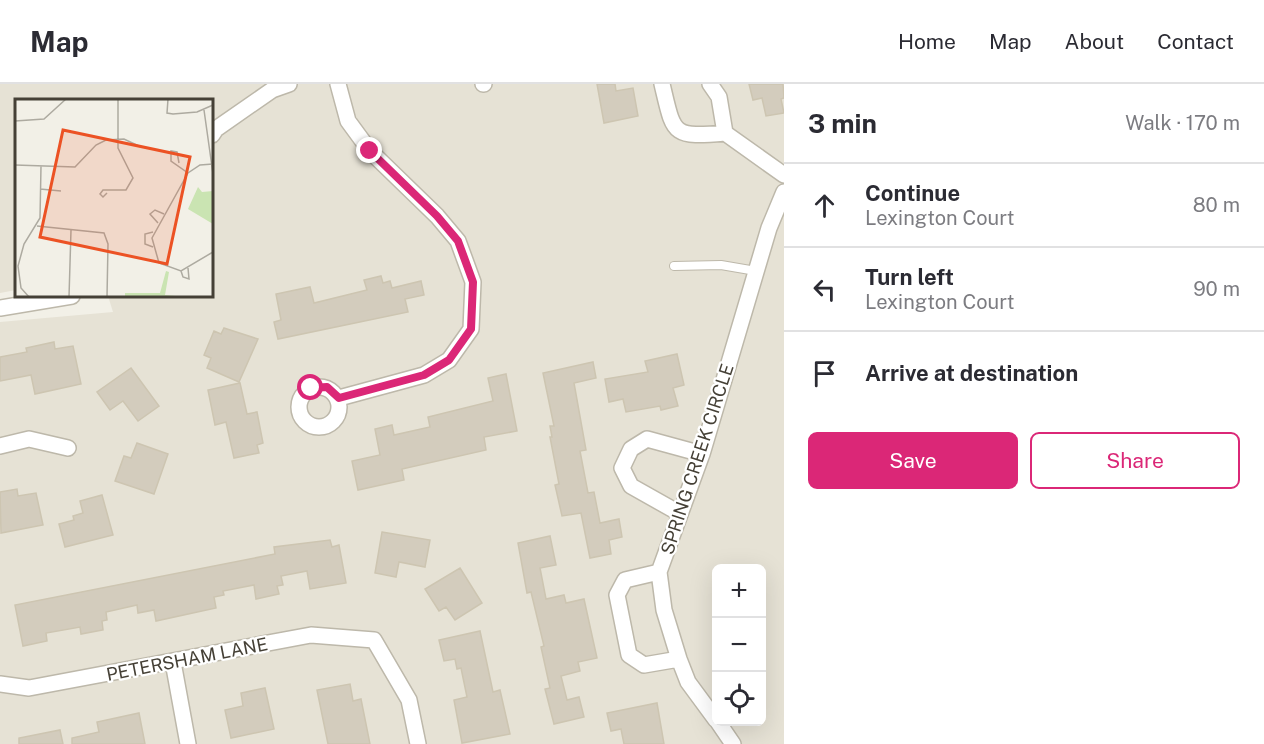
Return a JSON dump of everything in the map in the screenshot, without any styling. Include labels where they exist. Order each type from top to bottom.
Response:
[{"type":"street","points":[[213,134],[216,129],[272,90],[289,84]]},
{"type":"street","points":[[338,84],[348,121],[370,151],[437,216],[458,241],[473,282],[471,329],[449,360],[424,375],[339,398]]},
{"type":"street","points":[[662,84],[672,125],[678,130],[691,136],[725,133],[784,175]]},
{"type":"street","points":[[710,84],[719,97],[725,133]]},
{"type":"street","name":"SPRING CREEK CIRCLE","points":[[712,714],[688,682],[678,659],[664,610],[659,572],[702,454],[769,228],[784,192]]},
{"type":"street","points":[[0,308],[66,297]]},
{"type":"street","points":[[0,446],[29,439],[68,448]]},
{"type":"street","points":[[679,513],[631,486],[622,468],[631,449],[647,439],[702,454]]},
{"type":"street","points":[[659,572],[625,580],[617,595],[629,655],[644,664],[678,659]]},
{"type":"street","name":"PETERSHAM LANE","points":[[0,684],[30,688],[311,635],[374,640],[409,700],[418,744]]},
{"type":"street","points":[[173,662],[188,744]]},
{"type":"street","name":"SPRING CREEK CIRCLE","points":[[720,726],[733,744]]},
{"type":"lane","points":[[674,266],[721,265],[756,271]]},
{"type":"shaded area","points":[[0,84],[784,84],[784,744],[0,744],[0,322],[113,312],[108,297],[213,297],[213,99],[15,99],[15,290],[0,293]]},
{"type":"building","points":[[597,84],[615,84],[616,91],[633,88],[638,116],[604,123]]},
{"type":"building","points":[[749,84],[783,84],[784,98],[781,99],[784,113],[766,116],[762,98],[753,100]]},
{"type":"building","points":[[381,276],[383,283],[390,281],[392,288],[421,281],[424,295],[405,299],[408,312],[278,339],[274,322],[281,320],[276,294],[310,287],[314,303],[367,290],[364,280]]},
{"type":"building","points":[[224,328],[258,339],[239,382],[207,368],[211,358],[204,355],[214,331],[221,334]]},
{"type":"building","points":[[54,342],[55,349],[73,346],[81,384],[35,394],[31,375],[0,381],[0,357],[27,352],[26,348]]},
{"type":"building","points":[[677,354],[684,385],[673,388],[678,406],[661,410],[660,406],[626,412],[623,399],[609,402],[605,379],[648,372],[645,361]]},
{"type":"building","points":[[593,362],[596,378],[574,383],[586,450],[580,451],[588,493],[594,492],[600,523],[619,519],[622,537],[609,540],[611,554],[590,558],[581,513],[562,516],[555,485],[559,484],[550,437],[552,437],[550,426],[554,426],[543,373]]},
{"type":"building","points":[[131,368],[159,406],[138,421],[123,401],[110,410],[97,392]]},
{"type":"building","points":[[506,374],[517,431],[484,437],[486,450],[402,469],[404,480],[358,490],[352,461],[380,455],[375,429],[392,425],[394,435],[430,427],[428,417],[493,401],[488,378]]},
{"type":"building","points":[[240,383],[247,414],[257,412],[263,443],[257,445],[259,453],[234,458],[226,422],[215,425],[208,390]]},
{"type":"building","points":[[137,443],[168,454],[154,494],[115,481],[124,456],[131,458]]},
{"type":"building","points":[[17,489],[18,496],[36,493],[43,525],[1,533],[0,492]]},
{"type":"building","points":[[102,495],[113,535],[65,547],[59,524],[74,520],[73,516],[83,513],[80,501]]},
{"type":"building","points":[[382,532],[430,540],[425,567],[399,562],[396,577],[375,573]]},
{"type":"building","points":[[550,536],[556,565],[540,568],[546,599],[564,595],[566,603],[584,599],[597,658],[578,662],[580,671],[561,676],[567,700],[579,697],[584,717],[554,724],[545,689],[550,688],[541,647],[544,646],[531,592],[527,593],[518,543]]},
{"type":"building","points":[[330,540],[332,547],[339,545],[346,583],[310,589],[307,571],[281,576],[283,585],[277,586],[279,594],[256,599],[254,585],[223,591],[224,595],[214,597],[216,608],[156,621],[154,610],[138,613],[137,605],[106,612],[107,620],[102,621],[103,630],[81,634],[80,627],[46,633],[47,641],[23,646],[15,605],[275,554],[274,547]]},
{"type":"building","points":[[460,568],[482,603],[455,620],[446,607],[439,611],[425,589]]},
{"type":"building","points":[[480,631],[493,692],[500,690],[510,734],[462,743],[454,700],[467,697],[461,668],[457,669],[455,659],[444,661],[439,640]]},
{"type":"building","points":[[350,684],[353,701],[361,699],[370,744],[328,744],[317,690]]},
{"type":"building","points":[[265,688],[274,729],[231,738],[225,710],[243,706],[241,693]]},
{"type":"building","points":[[657,703],[664,744],[624,744],[621,729],[611,731],[607,713]]},
{"type":"building","points":[[139,713],[145,744],[72,744],[72,738],[99,732],[97,722]]},
{"type":"building","points":[[60,730],[63,744],[19,744],[19,738]]},
{"type":"route","points":[[311,388],[327,387],[339,398],[424,375],[449,360],[471,329],[473,282],[458,241],[437,216],[370,151]]}]
